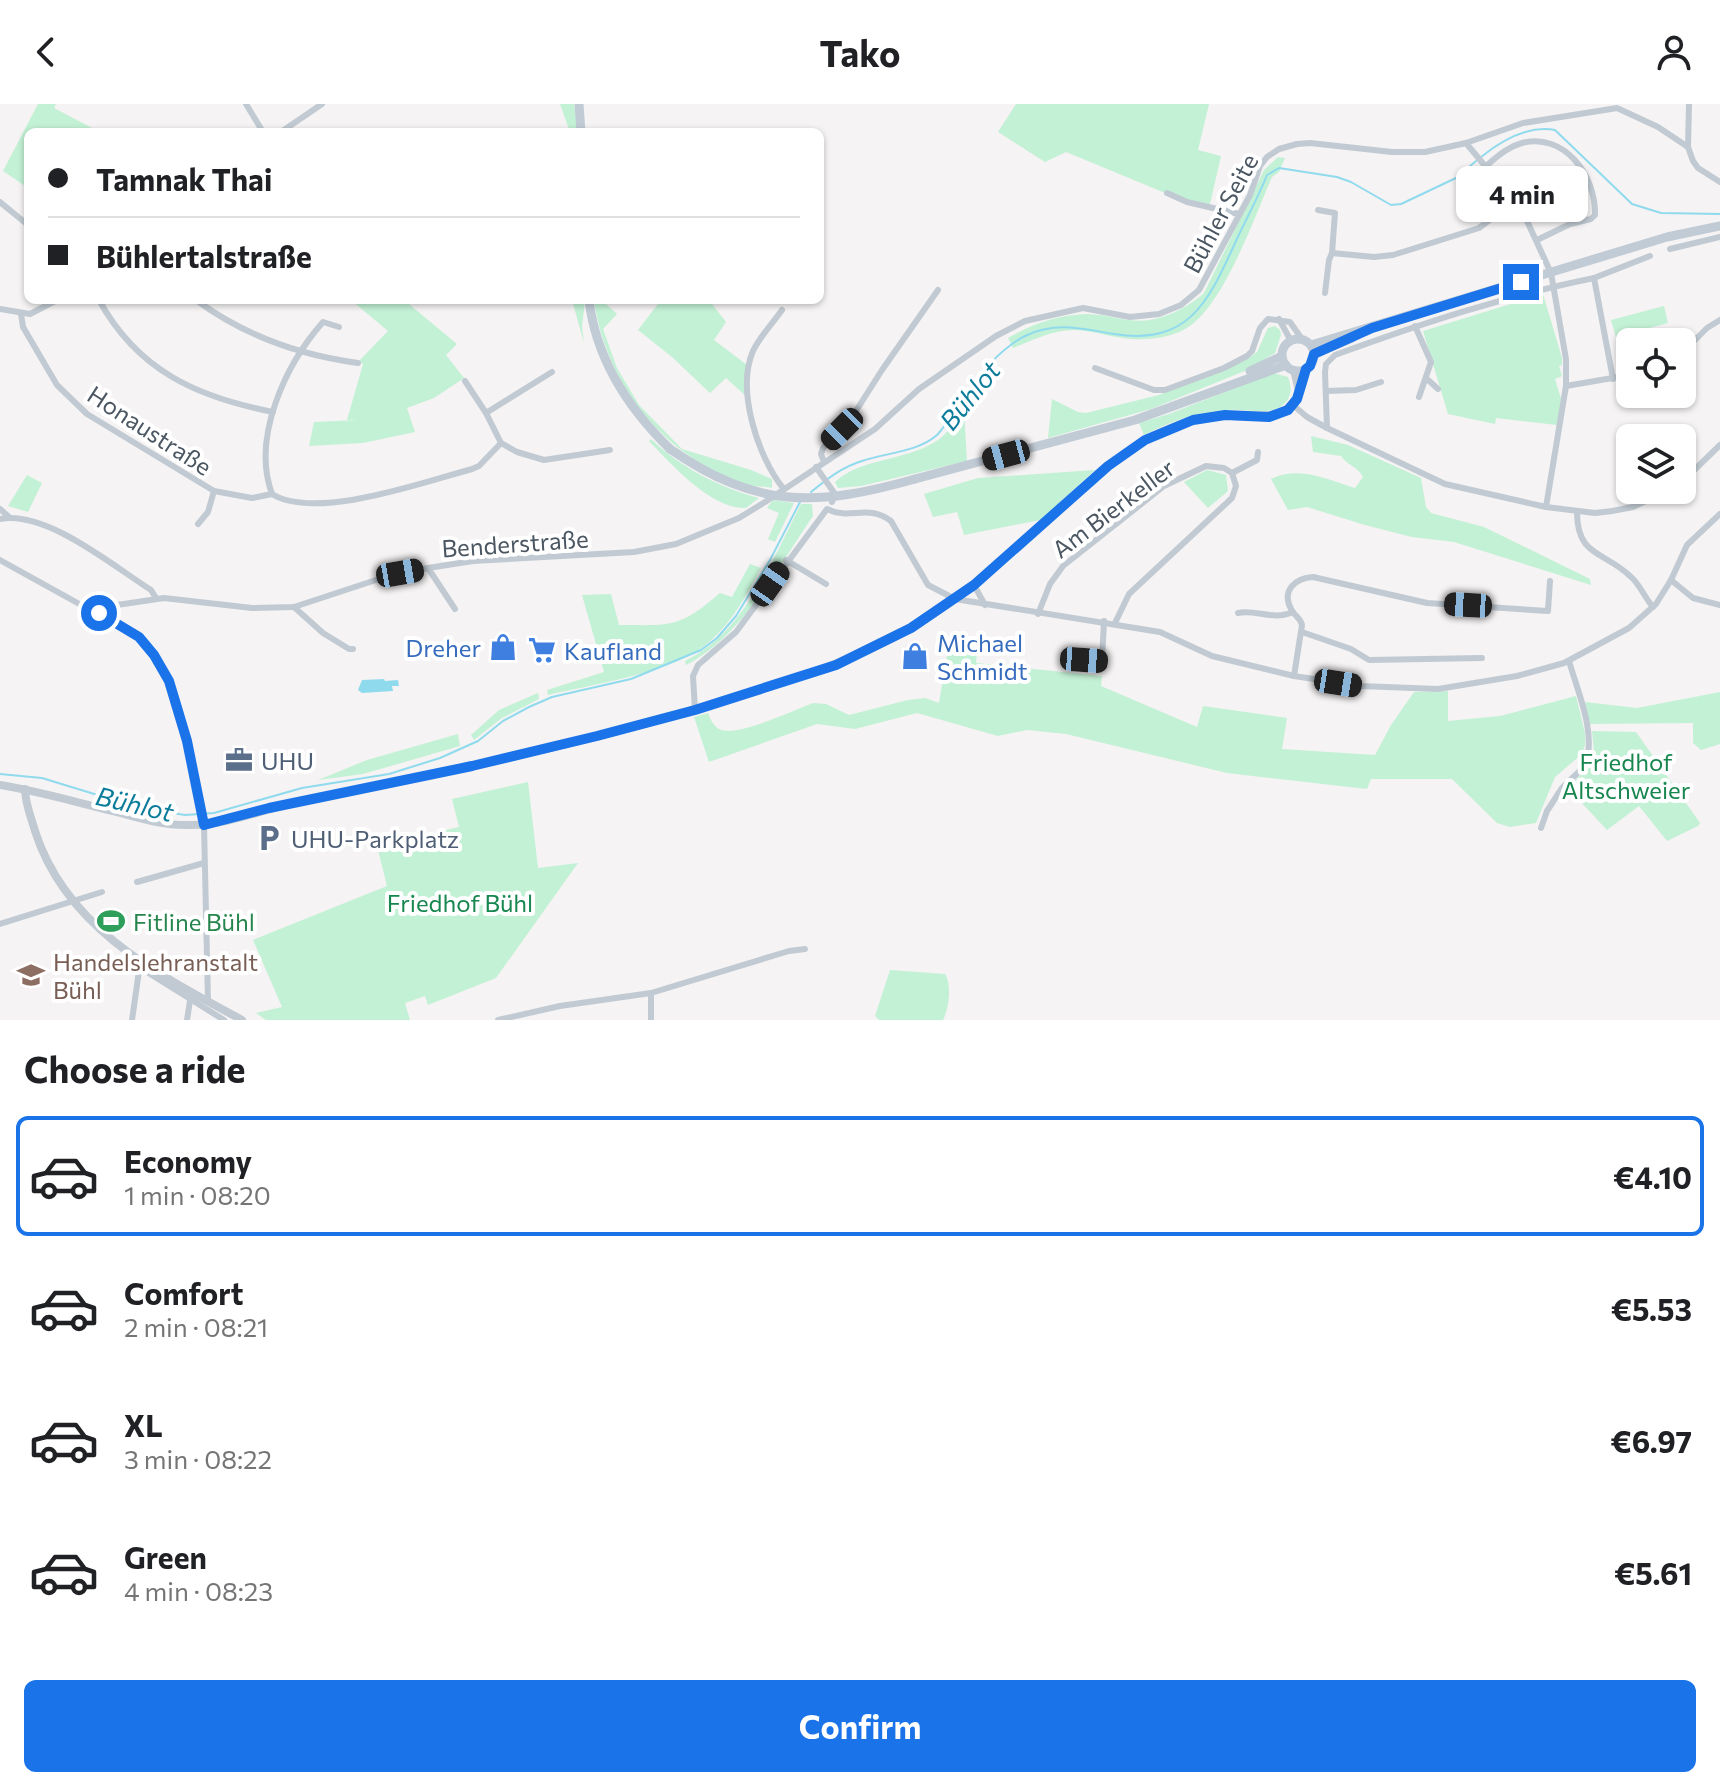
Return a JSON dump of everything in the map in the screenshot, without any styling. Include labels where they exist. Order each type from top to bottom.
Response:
[{"type":"main road","points":[[579,104],[581,128]]},
{"type":"main road","points":[[1287,364],[1283,350],[1291,341],[1309,346],[1667,237],[1720,226]]},
{"type":"main road","points":[[590,304],[599,342],[620,391],[670,449],[726,482],[772,496],[802,499],[839,497],[915,479],[1135,420],[1287,364],[1306,369],[1310,366],[1309,346]]},
{"type":"street","points":[[246,104],[261,128]]},
{"type":"street","points":[[287,128],[322,104]]},
{"type":"street","points":[[1688,147],[1690,106],[1700,104]]},
{"type":"street","name":"Bühler Seite","points":[[739,518],[875,429],[919,389],[996,336],[1025,321],[1083,308],[1130,317],[1145,316],[1181,305],[1199,290],[1250,195],[1260,166],[1279,149],[1310,143],[1361,151],[1425,152],[1466,143],[1523,123],[1617,106],[1688,147],[1698,168],[1720,182]]},
{"type":"street","points":[[1484,164],[1512,146],[1537,141],[1566,150],[1582,170],[1592,191],[1595,215],[1537,240]]},
{"type":"street","points":[[1466,143],[1514,201],[1537,240],[1551,273],[1566,359],[1566,386],[1546,507]]},
{"type":"street","points":[[1167,193],[1187,202],[1239,214]]},
{"type":"street","points":[[1332,253],[1374,257],[1393,255],[1479,228],[1514,201]]},
{"type":"street","points":[[0,202],[24,222]]},
{"type":"street","points":[[1318,210],[1335,213],[1325,293]]},
{"type":"street","points":[[1670,249],[1720,237]]},
{"type":"street","points":[[1327,428],[1326,364],[1330,358],[1415,326],[1553,286],[1594,278],[1650,256]]},
{"type":"street","points":[[1594,278],[1613,379]]},
{"type":"street","points":[[824,462],[821,454],[823,448],[854,414],[938,290]]},
{"type":"street","points":[[0,309],[21,314],[37,312],[50,304]]},
{"type":"street","points":[[102,304],[128,342],[150,363],[219,400],[273,412]]},
{"type":"street","points":[[202,304],[241,328],[300,353],[358,363]]},
{"type":"street","points":[[782,310],[752,354],[749,381],[755,438],[772,475],[783,488]]},
{"type":"street","name":"Honaustraße","points":[[21,314],[23,327],[57,385],[77,406],[141,449],[214,491],[237,497],[272,494],[289,501],[314,503],[373,495],[472,469],[479,466],[501,443]]},
{"type":"street","points":[[1095,368],[1154,390],[1165,390],[1240,361],[1252,351],[1264,322],[1274,318],[1294,326],[1309,346]]},
{"type":"street","points":[[1279,319],[1291,341]]},
{"type":"street","points":[[1696,339],[1720,320]]},
{"type":"street","points":[[272,494],[265,468],[273,412],[300,353],[323,322],[339,327]]},
{"type":"street","points":[[1415,326],[1431,362],[1419,397]]},
{"type":"street","points":[[1287,364],[1300,392]]},
{"type":"street","points":[[0,785],[156,822],[202,822],[472,766],[695,710],[836,665],[902,633],[974,585],[1108,466],[1145,440],[1193,420],[1225,415],[1269,417],[1283,413],[1293,405],[1300,392],[1306,369]]},
{"type":"street","points":[[486,413],[552,372]]},
{"type":"street","points":[[1566,386],[1616,378]]},
{"type":"street","points":[[1427,379],[1438,389]]},
{"type":"street","points":[[465,381],[501,443],[531,458],[544,460],[610,450]]},
{"type":"street","points":[[1326,391],[1356,390],[1381,382]]},
{"type":"street","points":[[1293,405],[1327,428],[1445,484],[1577,512],[1595,513],[1639,504]]},
{"type":"street","points":[[1696,468],[1720,445]]},
{"type":"street","points":[[1115,623],[1129,594],[1232,498],[1236,486],[1232,473],[1257,460],[1258,452]]},
{"type":"street","name":"Am Bierkeller","points":[[1038,614],[1050,584],[1063,566],[1164,486],[1206,466],[1224,468],[1232,473]]},
{"type":"street","points":[[816,467],[835,494],[832,502]]},
{"type":"street","name":"Honaustraße","points":[[198,524],[208,512],[214,491]]},
{"type":"street","points":[[0,509],[9,517]]},
{"type":"street","points":[[695,710],[693,676],[698,665],[736,632],[786,560],[827,509],[846,514],[874,511],[882,514],[891,521],[928,585],[955,599],[1160,632],[1212,656],[1294,676],[1360,686],[1438,689],[1517,676],[1569,661],[1629,628],[1653,607],[1671,580],[1687,545],[1720,514]]},
{"type":"street","points":[[1577,512],[1578,530],[1586,546],[1628,574],[1653,607]]},
{"type":"street","name":"Benderstraße","points":[[99,613],[117,605],[156,598],[252,608],[294,607],[385,577],[428,568],[473,561],[656,549],[700,536],[739,518]]},
{"type":"street","points":[[0,519],[31,519],[58,532],[151,590],[156,598]]},
{"type":"street","points":[[0,560],[139,637],[169,681],[187,741],[202,822],[208,1002]]},
{"type":"street","points":[[786,560],[826,584]]},
{"type":"street","points":[[428,568],[455,609]]},
{"type":"street","points":[[1294,676],[1302,632],[1301,620],[1293,612],[1288,599],[1291,585],[1308,577],[1427,603],[1548,611],[1550,581]]},
{"type":"street","points":[[1671,580],[1693,598],[1720,605]]},
{"type":"street","points":[[974,585],[985,605]]},
{"type":"street","points":[[294,607],[323,633],[353,649]]},
{"type":"street","points":[[1238,613],[1244,611],[1275,617],[1293,612]]},
{"type":"street","points":[[1084,660],[1102,661],[1104,621]]},
{"type":"street","points":[[1302,632],[1351,649],[1369,660],[1482,658]]},
{"type":"street","points":[[1541,828],[1554,798],[1586,765],[1588,759],[1588,729],[1569,661]]},
{"type":"street","points":[[25,789],[38,840],[48,864],[72,902],[140,964],[190,1001],[224,1020]]},
{"type":"street","points":[[137,882],[204,863]]},
{"type":"street","points":[[0,924],[102,892]]},
{"type":"street","points":[[498,1020],[560,1006],[651,993],[789,951],[805,949]]},
{"type":"street","points":[[140,964],[242,1020]]},
{"type":"street","points":[[132,1020],[140,964]]},
{"type":"street","points":[[651,993],[651,1020]]},
{"type":"street","points":[[187,1020],[190,1001]]},
{"type":"green space","points":[[38,104],[56,104],[54,108],[92,128],[25,128]]},
{"type":"green space","points":[[560,104],[574,104],[577,128],[569,128]]},
{"type":"green space","points":[[1016,104],[1209,104],[1198,150],[1221,156],[1210,204],[1187,202],[1066,152],[1045,162],[998,132]]},
{"type":"green space","points":[[24,131],[24,185],[3,171]]},
{"type":"green space","points":[[1278,157],[1285,158],[1279,172],[1272,177],[1236,260],[1212,302],[1185,329],[1152,339],[1069,330],[1013,348],[1008,338],[1055,318],[1086,314],[1149,320],[1178,311],[1196,299],[1204,293],[1264,170]]},
{"type":"green space","points":[[1543,294],[1562,358],[1562,365],[1559,366],[1562,376],[1555,379],[1562,402],[1557,425],[1496,418],[1495,424],[1448,414],[1423,331]]},
{"type":"green space","points":[[356,304],[409,304],[457,344],[446,355],[464,378],[434,398],[407,408],[415,432],[363,443],[309,446],[314,422],[359,420],[347,420],[363,364],[359,361],[388,331]]},
{"type":"green space","points":[[573,304],[585,304],[584,343]]},
{"type":"green space","points":[[595,304],[606,304],[617,314],[603,329],[617,368],[639,405],[682,449],[772,479],[772,488],[749,485],[719,473],[691,457],[667,438],[645,415],[626,389],[601,332]]},
{"type":"green space","points":[[658,304],[712,304],[726,322],[714,340],[747,365],[747,397],[726,378],[710,393],[638,330]]},
{"type":"green space","points":[[1664,306],[1668,323],[1649,328],[1616,328],[1616,337],[1611,320]]},
{"type":"green space","points":[[1275,326],[1281,335],[1275,353],[1247,370],[1151,409],[1048,438],[1052,399],[1086,413],[1159,395],[1247,359],[1257,352],[1268,328]]},
{"type":"green space","points":[[1273,373],[1288,377],[1290,386],[1288,399],[1278,408],[1195,415],[1144,435],[1139,423]]},
{"type":"green space","points":[[964,409],[967,461],[861,486],[838,488],[835,482],[857,468],[910,453],[935,442],[948,431]]},
{"type":"green space","points":[[1311,436],[1348,445],[1421,478],[1426,507],[1431,513],[1484,527],[1590,579],[1591,585],[1454,542],[1412,537],[1307,507],[1288,510],[1271,479],[1293,473],[1303,474],[1355,488],[1363,477],[1341,456],[1313,452]]},
{"type":"green space","points":[[651,439],[701,475],[759,498],[746,508],[720,502],[680,473],[649,441]]},
{"type":"green space","points":[[1095,470],[1040,520],[964,535],[957,512],[933,517],[924,494],[978,478]]},
{"type":"green space","points":[[1207,470],[1226,475],[1228,491],[1208,508],[1184,482]]},
{"type":"green space","points":[[27,475],[42,483],[28,512],[8,506]]},
{"type":"green space","points":[[773,500],[794,503],[775,542],[768,539],[779,513],[767,508]]},
{"type":"green space","points":[[801,504],[812,504],[813,516],[757,599],[725,637],[686,665],[685,661],[724,632],[755,593]]},
{"type":"green space","points":[[750,564],[761,568],[742,602],[717,634],[697,651],[645,672],[548,695],[547,690],[604,672],[582,595],[611,594],[619,625],[674,622],[694,613],[720,593],[732,597]]},
{"type":"green space","points":[[950,636],[978,641],[976,663],[1102,676],[1101,686],[1197,727],[1203,706],[1287,718],[1282,749],[1375,755],[1414,692],[1448,691],[1448,721],[1500,716],[1576,696],[1585,745],[1582,754],[1555,777],[1536,823],[1510,827],[1497,823],[1452,779],[1371,779],[1367,789],[1227,773],[1066,734],[1027,730],[998,736],[917,713],[855,729],[817,724],[709,762],[694,717],[708,713],[719,729],[727,731],[751,727],[813,703],[826,704],[849,715],[908,700],[925,698],[939,703]]},
{"type":"green space","points":[[1720,692],[1720,744],[1701,750],[1693,743],[1693,723],[1590,724],[1585,702],[1637,708]]},
{"type":"green space","points":[[538,693],[539,699],[502,718],[474,740],[471,735],[499,710]]},
{"type":"green space","name":"Friedhof Altschweier","points":[[1592,731],[1636,732],[1700,823],[1698,826],[1667,841],[1639,806],[1607,830],[1567,787],[1595,763]]},
{"type":"green space","points":[[458,734],[460,746],[363,774],[318,780],[367,760]]},
{"type":"green space","name":"Friedhof Bühl","points":[[528,782],[538,868],[578,863],[496,978],[428,1005],[425,996],[405,1003],[410,1020],[266,1020],[256,1013],[282,1007],[253,940],[387,886],[377,846],[459,827],[452,799]]},
{"type":"green space","points":[[890,970],[945,974],[949,997],[943,1020],[879,1020],[875,1016]]},
{"type":"water","points":[[362,680],[398,680],[399,686],[392,686],[393,691],[362,693],[358,690]]},
{"type":"waterway","name":"Bühlot","points":[[1481,157],[1497,145],[1525,132],[1555,130],[1632,204],[1661,213],[1720,214]]},
{"type":"waterway","name":"Bühlot","points":[[811,492],[855,464],[929,441],[944,427],[981,373],[1008,347],[1036,331],[1059,327],[1080,328],[1140,336],[1161,333],[1179,325],[1206,300],[1267,175],[1279,168],[1337,177],[1391,205],[1401,204],[1456,178],[1476,161]]},
{"type":"waterway","name":"Bühlot","points":[[0,774],[42,778],[140,808],[185,815],[214,813],[302,788],[389,774],[440,758],[478,741],[503,721],[552,697],[631,679],[701,650],[717,638],[736,616],[800,502]]},
{"type":"place","name":"Dreher","points":[[503,647]]},
{"type":"place","name":"Kaufland","points":[[542,650]]},
{"type":"place","name":"Michael Schmidt","points":[[915,656]]},
{"type":"place","name":"UHU","points":[[239,760]]},
{"type":"place","name":"UHU-Parkplatz","points":[[269,838]]},
{"type":"place","name":"Fitline Bühl","points":[[111,921]]},
{"type":"place","name":"Handelslehranstalt Bühl","points":[[31,975]]},
{"type":"route","points":[[99,613],[139,637],[169,681],[180,711],[204,825],[269,808],[472,766],[695,710],[836,665],[902,633],[955,599],[1121,455],[1145,440],[1184,422],[1202,418],[1277,416],[1288,410],[1297,399],[1314,354],[1372,328],[1521,282]]}]
